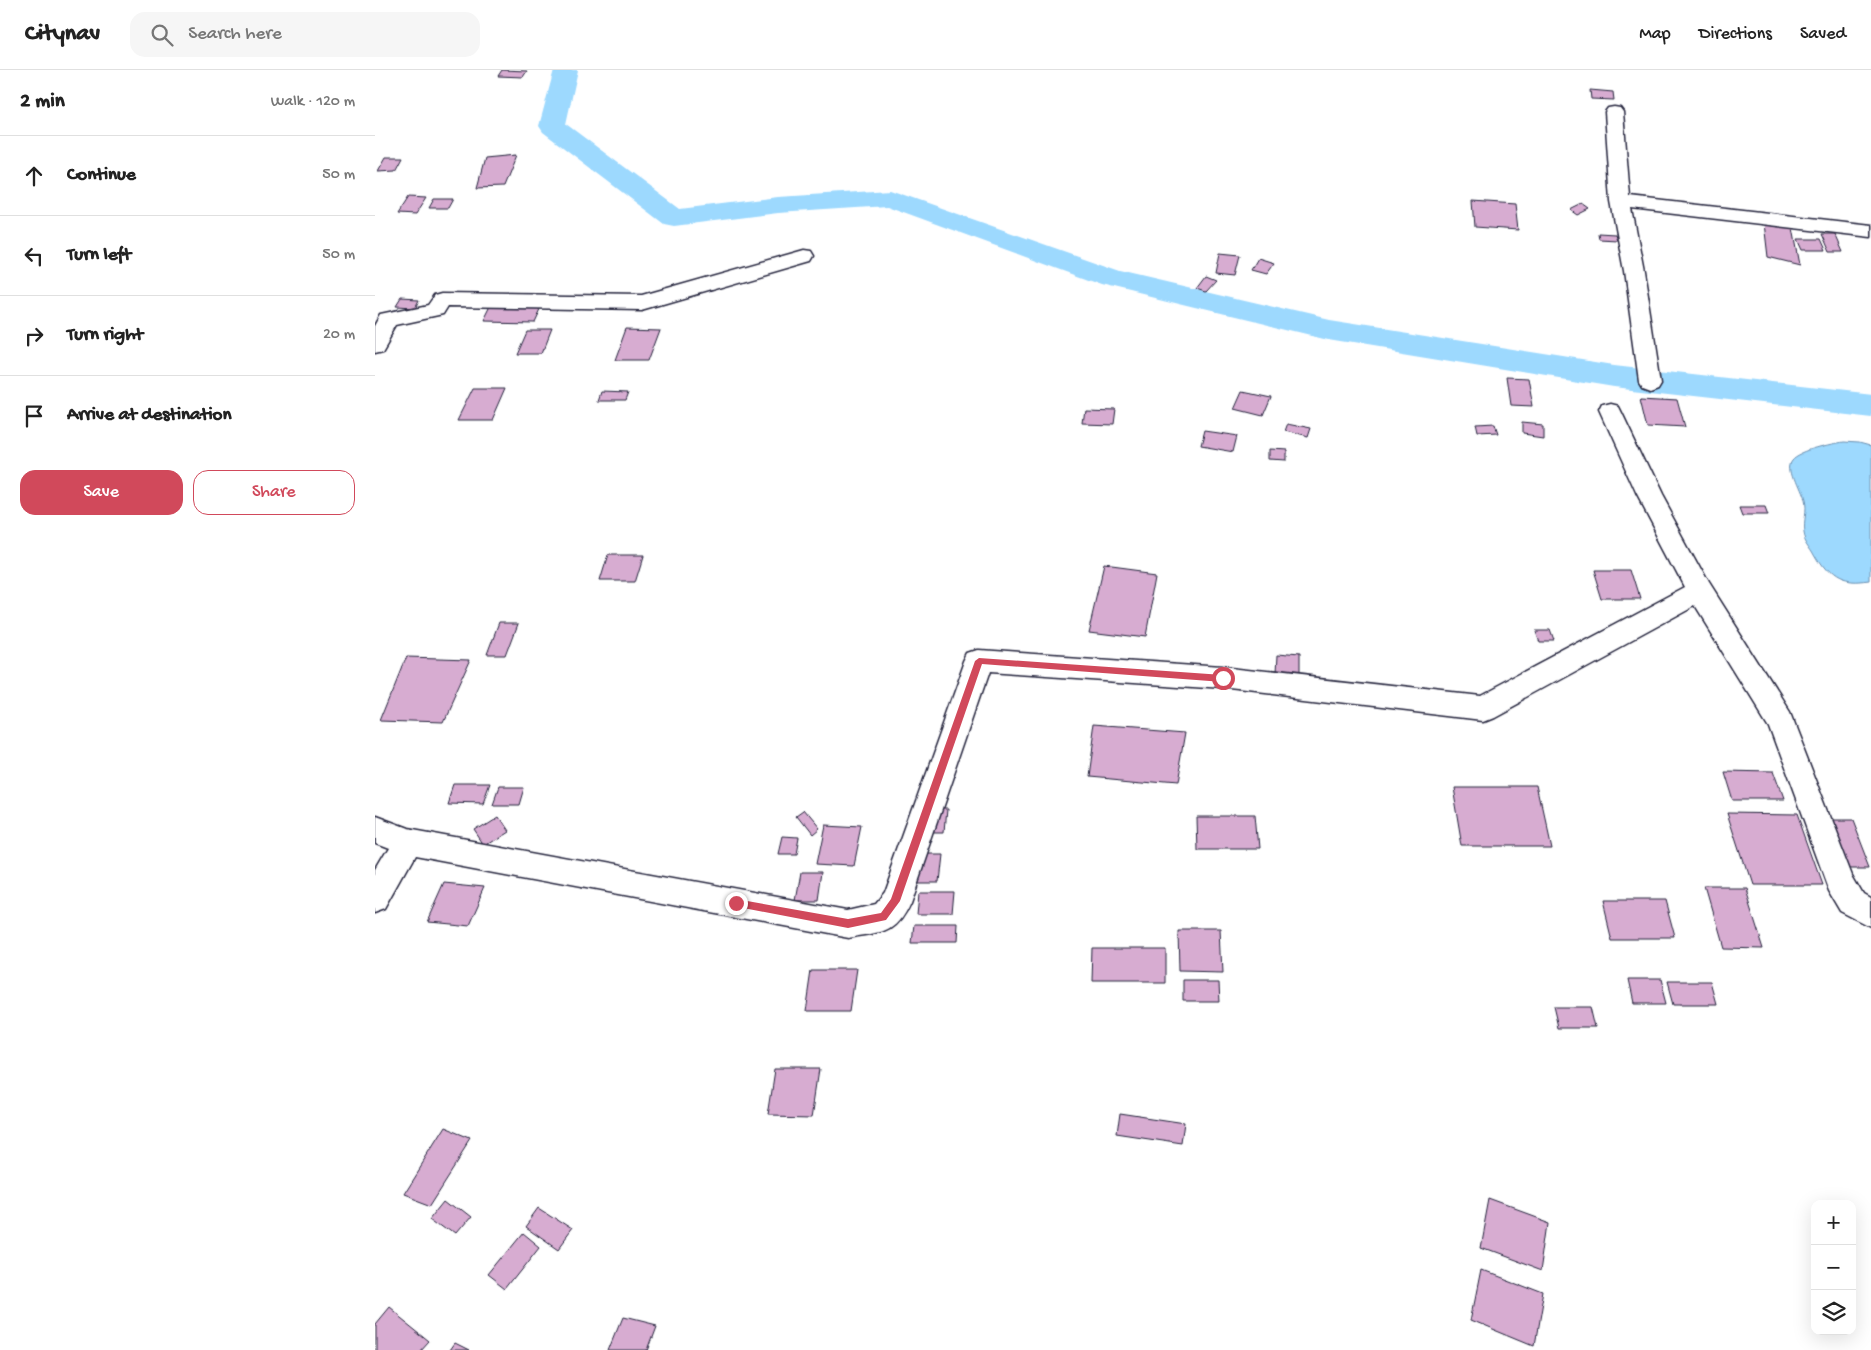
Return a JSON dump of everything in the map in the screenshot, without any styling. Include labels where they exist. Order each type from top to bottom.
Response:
[{"type":"street","points":[[1614,112],[1621,202],[1634,271],[1650,380]]},
{"type":"street","points":[[1621,202],[1871,231]]},
{"type":"street","points":[[375,344],[389,320],[435,310],[442,300],[547,304],[642,302],[805,256]]},
{"type":"street","points":[[1610,412],[1649,496],[1700,591],[1780,720],[1840,881],[1853,903],[1871,914]]},
{"type":"street","points":[[375,830],[407,842],[848,924],[883,916],[895,901],[979,661],[1223,678],[1483,708],[1700,591]]},
{"type":"street","points":[[375,899],[407,842]]},
{"type":"water","points":[[1844,441],[1871,445],[1871,582],[1844,582],[1832,576],[1806,540],[1803,531],[1804,505],[1794,479],[1792,462],[1794,458],[1803,452]]},
{"type":"building","points":[[502,70],[527,71],[523,77],[498,76]]},
{"type":"building","points":[[1590,90],[1613,92],[1614,100],[1591,99]]},
{"type":"building","points":[[516,155],[503,187],[477,188],[485,158]]},
{"type":"building","points":[[386,157],[403,157],[396,170],[378,171]]},
{"type":"building","points":[[408,197],[426,198],[415,215],[397,214]]},
{"type":"building","points":[[434,199],[453,199],[448,208],[429,208]]},
{"type":"building","points":[[1473,201],[1515,204],[1518,230],[1475,227]]},
{"type":"building","points":[[1583,204],[1590,209],[1578,215],[1571,210]]},
{"type":"building","points":[[1764,223],[1793,228],[1800,265],[1768,257]]},
{"type":"building","points":[[1598,233],[1615,234],[1617,240],[1599,239]]},
{"type":"building","points":[[1822,234],[1835,234],[1843,252],[1830,252]]},
{"type":"building","points":[[1798,239],[1821,239],[1826,250],[1803,250]]},
{"type":"building","points":[[1220,253],[1240,255],[1235,275],[1216,273]]},
{"type":"building","points":[[1258,258],[1274,263],[1266,274],[1251,270]]},
{"type":"building","points":[[1206,276],[1216,280],[1206,291],[1197,288]]},
{"type":"building","points":[[402,299],[419,300],[415,308],[397,307]]},
{"type":"building","points":[[491,307],[540,307],[533,322],[484,321]]},
{"type":"building","points":[[627,327],[661,328],[649,360],[615,360]]},
{"type":"building","points":[[525,330],[550,330],[541,353],[515,353]]},
{"type":"building","points":[[1507,378],[1529,379],[1534,407],[1511,406]]},
{"type":"building","points":[[475,388],[507,388],[493,420],[459,420]]},
{"type":"building","points":[[1243,390],[1271,396],[1263,415],[1235,408]]},
{"type":"building","points":[[602,391],[628,392],[625,400],[599,400]]},
{"type":"building","points":[[1641,396],[1677,398],[1685,427],[1648,425]]},
{"type":"building","points":[[1084,408],[1114,409],[1112,424],[1082,423]]},
{"type":"building","points":[[1522,422],[1543,424],[1543,436],[1522,433]]},
{"type":"building","points":[[1286,424],[1311,429],[1308,438],[1283,432]]},
{"type":"building","points":[[1493,426],[1496,435],[1477,436],[1475,427]]},
{"type":"building","points":[[1202,431],[1237,436],[1233,452],[1198,446]]},
{"type":"building","points":[[1270,451],[1284,452],[1284,462],[1270,461]]},
{"type":"building","points":[[1739,505],[1766,505],[1769,513],[1742,513]]},
{"type":"building","points":[[608,555],[643,555],[635,581],[600,581]]},
{"type":"building","points":[[1104,566],[1157,573],[1145,637],[1089,630]]},
{"type":"building","points":[[1593,570],[1631,570],[1640,599],[1602,599]]},
{"type":"building","points":[[499,623],[519,623],[507,655],[487,655]]},
{"type":"building","points":[[1534,630],[1550,630],[1554,641],[1538,641]]},
{"type":"building","points":[[1276,655],[1299,657],[1299,675],[1275,674]]},
{"type":"building","points":[[406,658],[471,660],[443,722],[381,720]]},
{"type":"building","points":[[1094,726],[1185,733],[1176,785],[1087,777]]},
{"type":"building","points":[[1723,772],[1773,773],[1783,801],[1732,801]]},
{"type":"building","points":[[455,785],[490,785],[483,804],[449,803]]},
{"type":"building","points":[[498,787],[524,787],[519,804],[492,804]]},
{"type":"building","points":[[1452,787],[1537,787],[1550,846],[1462,846]]},
{"type":"building","points":[[933,810],[946,810],[944,832],[930,832]]},
{"type":"building","points":[[803,812],[817,829],[810,835],[796,817]]},
{"type":"building","points":[[1727,814],[1797,815],[1822,885],[1750,885]]},
{"type":"building","points":[[495,815],[505,830],[483,844],[473,829]]},
{"type":"building","points":[[1196,816],[1255,816],[1258,849],[1197,849]]},
{"type":"building","points":[[1825,818],[1851,818],[1870,867],[1843,867]]},
{"type":"building","points":[[823,825],[862,827],[854,866],[815,864]]},
{"type":"building","points":[[782,837],[797,838],[794,854],[778,854]]},
{"type":"building","points":[[918,854],[940,854],[937,881],[915,881]]},
{"type":"building","points":[[800,872],[823,872],[819,900],[795,900]]},
{"type":"building","points":[[444,884],[485,888],[468,926],[427,922]]},
{"type":"building","points":[[1704,888],[1745,888],[1764,948],[1721,947]]},
{"type":"building","points":[[918,891],[955,891],[953,914],[916,914]]},
{"type":"building","points":[[1603,901],[1665,901],[1675,938],[1612,938]]},
{"type":"building","points":[[914,926],[958,926],[957,943],[912,943]]},
{"type":"building","points":[[1179,931],[1221,931],[1223,972],[1180,971]]},
{"type":"building","points":[[1092,948],[1165,948],[1165,983],[1091,983]]},
{"type":"building","points":[[813,970],[857,970],[851,1011],[807,1011]]},
{"type":"building","points":[[1183,980],[1218,980],[1219,1001],[1183,1001]]},
{"type":"building","points":[[1627,980],[1660,980],[1666,1003],[1632,1003]]},
{"type":"building","points":[[1667,982],[1712,982],[1718,1004],[1673,1004]]},
{"type":"building","points":[[1554,1007],[1593,1007],[1598,1028],[1559,1028]]},
{"type":"building","points":[[775,1069],[821,1069],[814,1115],[768,1114]]},
{"type":"building","points":[[1120,1114],[1186,1124],[1183,1146],[1117,1136]]},
{"type":"building","points":[[443,1129],[472,1141],[432,1204],[403,1193]]},
{"type":"building","points":[[448,1199],[471,1217],[455,1236],[432,1219]]},
{"type":"building","points":[[1490,1200],[1550,1222],[1543,1271],[1481,1248]]},
{"type":"building","points":[[539,1208],[573,1230],[559,1249],[526,1226]]},
{"type":"building","points":[[524,1232],[541,1246],[507,1289],[489,1275]]},
{"type":"building","points":[[1481,1270],[1543,1294],[1534,1346],[1471,1320]]},
{"type":"building","points":[[389,1307],[430,1340],[421,1350],[375,1350],[375,1324]]},
{"type":"building","points":[[623,1318],[655,1326],[646,1350],[610,1350]]},
{"type":"building","points":[[455,1343],[469,1350],[450,1350]]},
{"type":"waterway","points":[[566,70],[552,126],[674,218],[778,205],[890,198],[1112,278],[1329,330],[1614,376],[1871,405]]},
{"type":"route","points":[[736,903],[848,924],[883,916],[895,901],[979,661],[1223,678]]}]
